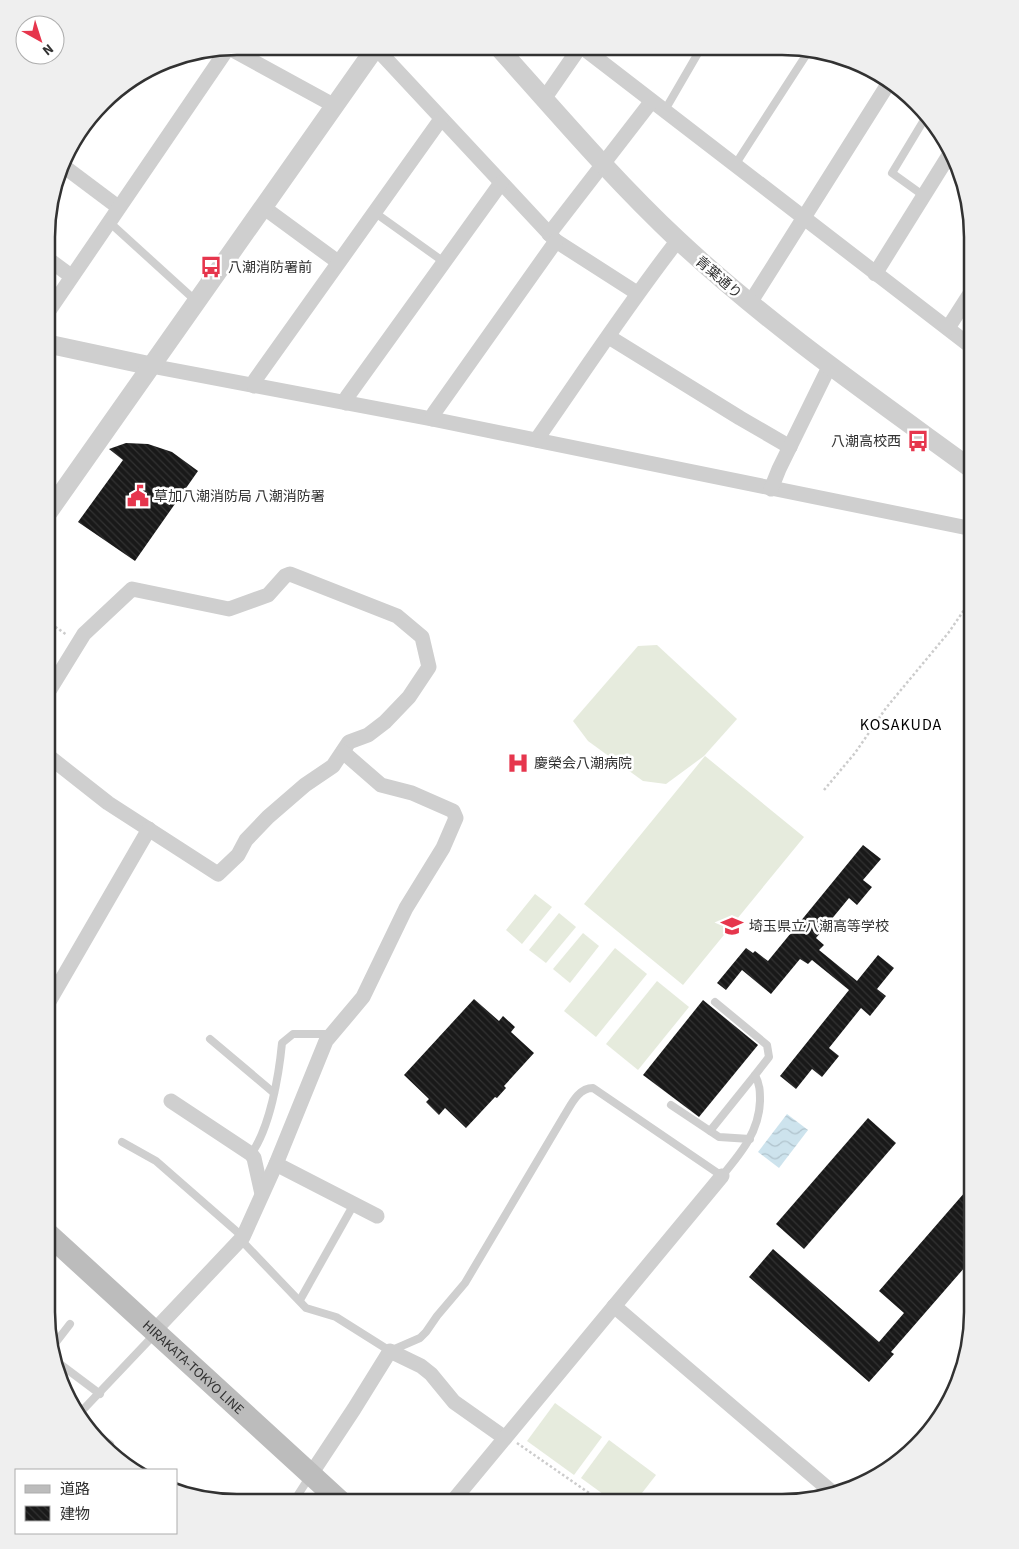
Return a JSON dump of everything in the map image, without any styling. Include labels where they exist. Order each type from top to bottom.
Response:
[{"type":"main road","name":"HIRAKATA-TOKYO LINE","points":[[55,1240],[333,1494]]},
{"type":"street","points":[[55,301],[223,55]]},
{"type":"street","points":[[241,55],[335,106]]},
{"type":"street","points":[[55,503],[370,55]]},
{"type":"street","points":[[383,55],[552,238],[637,293]]},
{"type":"street","name":"青葉通り","points":[[505,55],[602,165],[678,240],[750,303],[830,365],[964,463]]},
{"type":"street","points":[[544,99],[575,55]]},
{"type":"street","points":[[591,55],[964,341]]},
{"type":"street","points":[[750,303],[886,88]]},
{"type":"street","points":[[432,419],[434,413],[602,165],[651,102]]},
{"type":"street","points":[[254,386],[255,380],[338,262],[442,119]]},
{"type":"street","points":[[875,274],[947,159]]},
{"type":"street","points":[[68,170],[118,207]]},
{"type":"street","points":[[346,403],[347,397],[501,183]]},
{"type":"street","points":[[263,207],[338,262]]},
{"type":"street","points":[[537,440],[609,337],[637,293],[678,240]]},
{"type":"street","points":[[55,263],[71,276]]},
{"type":"street","points":[[948,328],[964,303]]},
{"type":"street","points":[[609,337],[790,447]]},
{"type":"street","points":[[55,345],[151,366],[432,419],[964,527]]},
{"type":"street","points":[[771,489],[772,483],[830,365]]},
{"type":"street","points":[[55,681],[80,640],[132,589],[229,609],[268,595],[285,576],[290,574],[397,616],[422,637],[429,667],[409,697],[385,722],[368,734],[349,742],[333,766],[305,785],[268,817],[246,840],[238,855],[218,874],[108,803],[55,761]]},
{"type":"street","points":[[155,1332],[242,1238],[276,1164],[326,1041],[363,997],[406,908],[443,848],[456,818],[453,812],[428,800],[412,793],[381,785],[342,752]]},
{"type":"street","points":[[55,991],[149,829]]},
{"type":"street","points":[[171,1101],[251,1154],[254,1158],[262,1194]]},
{"type":"street","points":[[276,1164],[377,1216]]},
{"type":"street","points":[[459,1494],[722,1176]]},
{"type":"street","points":[[614,1306],[828,1488]]},
{"type":"street","points":[[312,1474],[390,1351],[426,1370],[454,1402],[506,1437]]},
{"type":"lane","points":[[665,110],[696,55]]},
{"type":"lane","points":[[736,165],[805,57]]},
{"type":"lane","points":[[923,123],[892,173],[924,196]]},
{"type":"lane","points":[[374,212],[444,262]]},
{"type":"lane","points":[[108,222],[196,302]]},
{"type":"lane","points":[[710,1131],[769,1057],[767,1045],[714,1002]]},
{"type":"lane","points":[[251,1154],[262,1133],[274,1093],[279,1073],[282,1043],[293,1034],[332,1034]]},
{"type":"lane","points":[[210,1039],[274,1093]]},
{"type":"lane","points":[[122,1142],[156,1161],[242,1238],[306,1308],[336,1317],[390,1351],[420,1338],[465,1283],[580,1092],[586,1088],[593,1088],[722,1176],[750,1139],[759,1115],[760,1085],[755,1075]]},
{"type":"lane","points":[[671,1105],[719,1137],[750,1139]]},
{"type":"lane","points":[[300,1300],[354,1204]]},
{"type":"lane","points":[[57,1340],[70,1324]]},
{"type":"lane","points":[[84,1410],[155,1332]]},
{"type":"lane","points":[[64,1367],[100,1394]]},
{"type":"lane","points":[[299,1494],[312,1474]]},
{"type":"path","points":[[824,790],[855,753],[886,708],[949,632],[964,610]]},
{"type":"path","points":[[55,627],[69,637],[80,640]]},
{"type":"path","points":[[506,1437],[590,1494]]},
{"type":"shaded area","points":[[657,645],[737,719],[704,756],[666,784],[643,781],[588,741],[573,721],[638,646]]},
{"type":"shaded area","points":[[705,756],[804,837],[683,985],[584,904]]},
{"type":"shaded area","points":[[535,894],[552,907],[522,944],[506,930]]},
{"type":"shaded area","points":[[559,913],[576,927],[546,963],[529,950]]},
{"type":"shaded area","points":[[583,933],[599,946],[570,983],[553,969]]},
{"type":"shaded area","points":[[615,948],[647,974],[596,1037],[564,1011]]},
{"type":"shaded area","points":[[657,981],[689,1007],[638,1070],[606,1044]]},
{"type":"shaded area","points":[[555,1403],[602,1437],[574,1475],[527,1441]]},
{"type":"shaded area","points":[[609,1440],[656,1475],[641,1494],[603,1494],[581,1478]]},
{"type":"water","points":[[787,1114],[808,1130],[779,1168],[758,1152]]},
{"type":"building","name":"草加八潮消防局 八潮消防署","points":[[126,443],[148,444],[172,452],[198,471],[135,561],[78,522],[123,460],[109,449]]},
{"type":"building","points":[[863,845],[881,859],[863,880],[872,887],[857,905],[849,898],[816,938],[824,945],[819,950],[857,981],[878,955],[894,968],[877,989],[886,996],[870,1016],[861,1008],[829,1048],[839,1056],[822,1077],[812,1069],[796,1089],[780,1076],[849,990],[812,960],[808,964],[800,959],[771,994],[742,970],[726,990],[717,983],[746,948],[753,953],[755,951],[768,961]]},
{"type":"building","points":[[474,999],[499,1021],[503,1016],[515,1027],[511,1032],[534,1053],[504,1086],[506,1088],[497,1098],[495,1097],[466,1128],[445,1108],[439,1115],[426,1102],[429,1099],[404,1075]]},
{"type":"building","points":[[703,1000],[758,1045],[699,1117],[643,1075]]},
{"type":"building","points":[[868,1118],[896,1143],[804,1249],[776,1224]]},
{"type":"building","points":[[964,1193],[964,1268],[891,1352],[894,1354],[869,1382],[749,1277],[773,1249],[879,1342],[904,1313],[879,1291]]},
{"type":"place","name":"八潮消防署前","points":[[211,267]]},
{"type":"place","name":"八潮高校西","points":[[918,441]]},
{"type":"place","name":"草加八潮消防局 八潮消防署","points":[[138,496]]},
{"type":"place","name":"慶榮会八潮病院","points":[[518,763]]},
{"type":"place","name":"埼玉県立八潮高等学校","points":[[732,926]]},
{"type":"district","name":"KOSAKUDA","points":[[901,724]]}]
